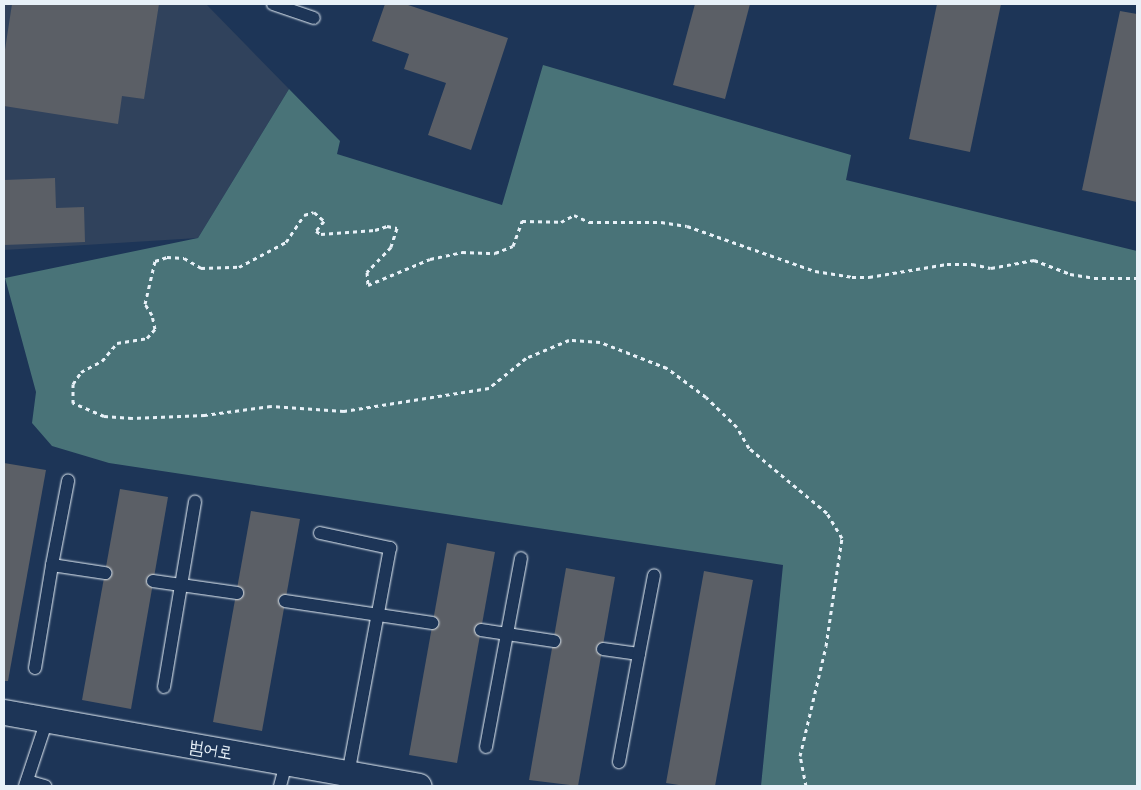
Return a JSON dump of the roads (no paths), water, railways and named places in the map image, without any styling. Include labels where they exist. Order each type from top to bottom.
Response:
[{"type":"street","name":"범어로","points":[[4,712],[47,720],[283,774],[348,774],[418,786]]},
{"type":"lane","points":[[273,4],[314,18]]},
{"type":"lane","points":[[35,668],[68,481]]},
{"type":"lane","points":[[164,687],[195,502]]},
{"type":"lane","points":[[320,533],[390,548],[348,774]]},
{"type":"lane","points":[[486,747],[521,558]]},
{"type":"lane","points":[[52,565],[105,573]]},
{"type":"lane","points":[[620,762],[654,575]]},
{"type":"lane","points":[[153,581],[237,593]]},
{"type":"lane","points":[[285,601],[432,623]]},
{"type":"lane","points":[[481,630],[554,641]]},
{"type":"lane","points":[[602,649],[639,654]]},
{"type":"lane","points":[[45,786],[26,783],[47,720]]}]
